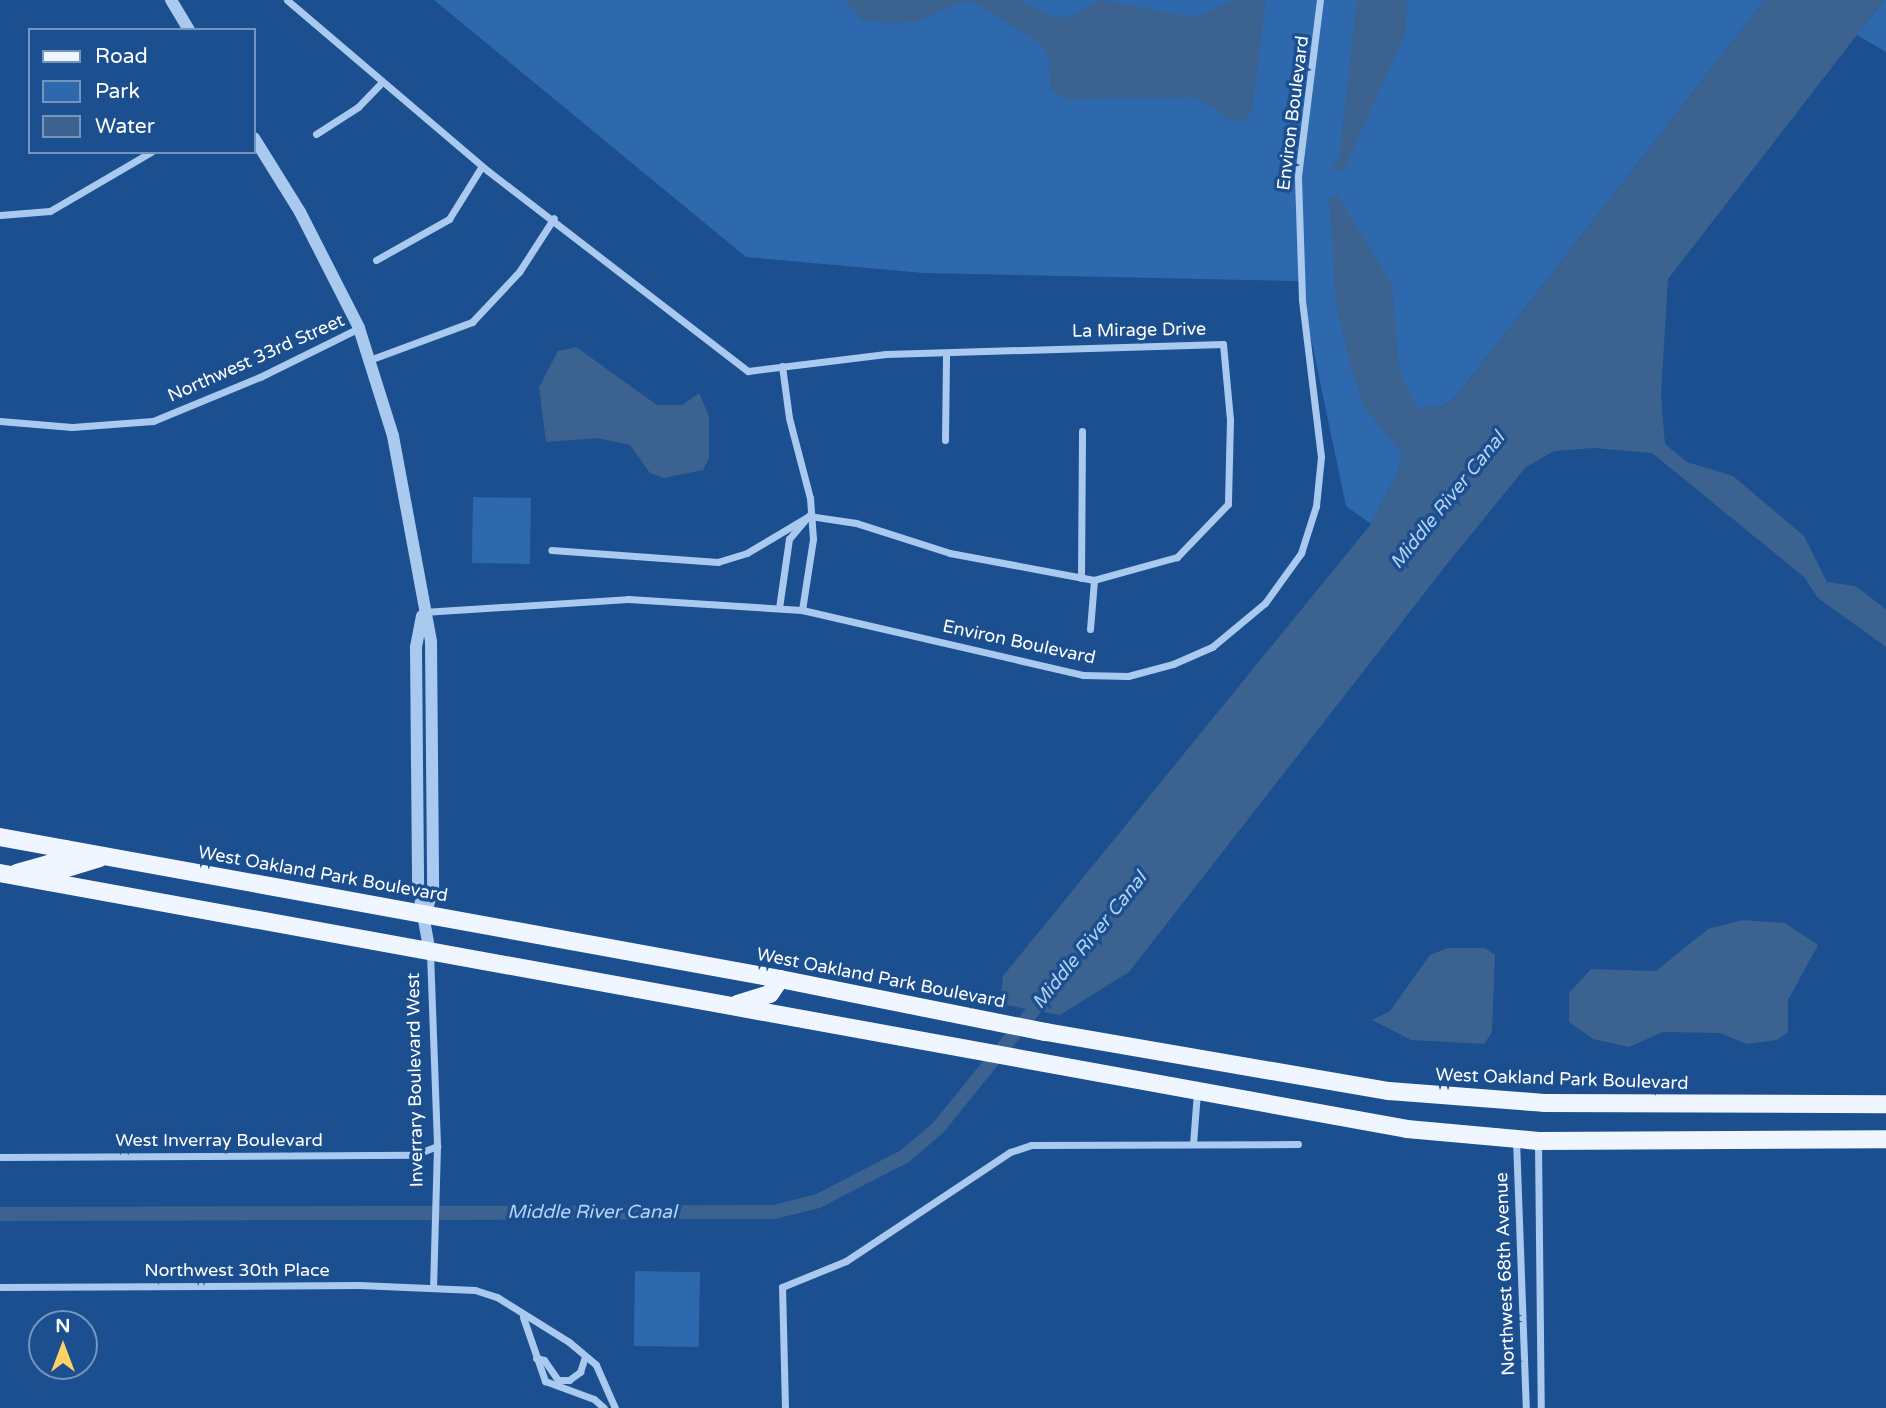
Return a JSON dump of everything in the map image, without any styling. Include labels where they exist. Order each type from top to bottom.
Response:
[{"type":"main road","name":"West Oakland Park Boulevard","points":[[0,837],[780,979],[1046,1032],[1389,1091],[1479,1101],[1886,1104]]},
{"type":"main road","points":[[5,874],[51,863],[65,849]]},
{"type":"main road","points":[[50,882],[64,869],[105,856]]},
{"type":"main road","points":[[5,874],[430,953],[948,1044],[1371,1124],[1538,1141],[1886,1139]]},
{"type":"main road","points":[[727,1006],[770,994],[780,979]]},
{"type":"street","points":[[171,0],[188,28]]},
{"type":"street","points":[[287,0],[381,83],[482,166],[554,218],[648,298],[748,371],[782,366],[789,418],[810,498],[809,516],[813,539],[802,610]]},
{"type":"street","name":"Environ Boulevard","points":[[423,612],[628,599],[802,610],[1055,670],[1128,676],[1173,664],[1212,647],[1265,603],[1301,553],[1318,489],[1321,457],[1302,299],[1298,176],[1320,0]]},
{"type":"street","points":[[316,134],[358,107],[381,83]]},
{"type":"street","name":"Inverrary Boulevard West","points":[[256,141],[300,212],[359,328],[372,359],[393,436],[423,612],[431,642],[435,742],[433,889],[425,915]]},
{"type":"street","points":[[0,215],[50,211],[148,154]]},
{"type":"street","points":[[376,260],[449,219],[482,166]]},
{"type":"street","points":[[372,359],[472,322],[519,272],[554,218]]},
{"type":"street","name":"Northwest 33rd Street","points":[[0,421],[72,427],[153,421],[260,377],[359,328]]},
{"type":"street","name":"La Mirage Drive","points":[[782,366],[946,353],[1223,344],[1230,420],[1228,504],[1177,557],[1094,580],[950,553],[856,523],[809,516]]},
{"type":"street","points":[[945,440],[946,353]]},
{"type":"street","points":[[1081,578],[1082,431]]},
{"type":"street","points":[[551,550],[718,562],[747,552],[809,516]]},
{"type":"street","points":[[779,608],[789,539],[809,516]]},
{"type":"street","points":[[1090,629],[1094,580]]},
{"type":"street","name":"Inverrary Boulevard West","points":[[423,612],[416,648],[418,887],[430,953],[438,1146],[433,1286]]},
{"type":"street","points":[[1193,1144],[1197,1092]]},
{"type":"street","name":"Northwest 68th Avenue","points":[[1516,1139],[1526,1408]]},
{"type":"street","name":"Northwest 68th Avenue","points":[[1538,1141],[1541,1408]]},
{"type":"street","points":[[785,1408],[782,1287],[845,1261],[1010,1152],[1031,1146],[1298,1144]]},
{"type":"street","name":"West Inverray Boulevard","points":[[0,1157],[414,1154],[438,1146]]},
{"type":"street","name":"Northwest 30th Place","points":[[0,1287],[433,1286],[475,1290],[497,1297],[523,1317],[569,1342],[607,1384],[615,1408]]},
{"type":"street","points":[[523,1317],[545,1381],[594,1399],[604,1408]]},
{"type":"street","points":[[536,1358],[544,1360],[558,1380],[569,1380],[580,1373],[585,1357]]},
{"type":"green space","points":[[434,0],[1765,0],[1455,398],[1438,408],[1402,454],[1399,471],[1371,524],[1346,506],[1299,281],[924,273],[746,257]]},
{"type":"green space","points":[[1886,0],[1886,52],[1857,35]]},
{"type":"green space","points":[[473,497],[531,498],[530,564],[472,563]]},
{"type":"green space","points":[[635,1271],[700,1272],[699,1347],[634,1346]]},
{"type":"water","points":[[845,0],[1019,0],[1056,18],[1072,16],[1100,0],[1186,16],[1200,15],[1235,0],[1266,0],[1252,112],[1244,120],[1232,121],[1196,97],[1067,99],[1051,89],[1048,58],[1040,43],[974,2],[961,2],[915,22],[887,23],[862,20]]},
{"type":"water","points":[[1357,0],[1407,0],[1406,32],[1344,170],[1332,169],[1339,157]]},
{"type":"water","points":[[1765,0],[1884,0],[1668,279],[1661,395],[1665,444],[1687,462],[1733,476],[1804,536],[1827,582],[1855,586],[1886,609],[1886,647],[1818,598],[1804,577],[1652,453],[1594,448],[1554,451],[1526,467],[1447,564],[1129,972],[1060,1015],[1000,1004],[1003,976],[1371,524],[1399,471],[1402,454],[1364,407],[1348,356],[1336,304],[1329,197],[1338,196],[1392,284],[1399,368],[1415,405],[1419,409],[1432,405],[1438,408],[1455,398]]},
{"type":"water","points":[[576,347],[657,405],[682,405],[699,393],[709,416],[709,458],[703,470],[664,478],[650,473],[630,445],[598,438],[546,442],[539,387],[558,351]]},
{"type":"water","points":[[1743,920],[1785,923],[1818,945],[1788,1000],[1788,1032],[1777,1040],[1747,1044],[1720,1033],[1663,1032],[1629,1047],[1593,1039],[1569,1022],[1569,993],[1591,969],[1656,971],[1708,929]]},
{"type":"water","points":[[1448,948],[1485,948],[1495,955],[1492,1032],[1484,1044],[1411,1040],[1372,1020],[1390,1011],[1430,955]]},
{"type":"waterway","name":"Middle River Canal","points":[[0,1214],[774,1212],[818,1201],[905,1156],[938,1128],[1044,997]]}]
